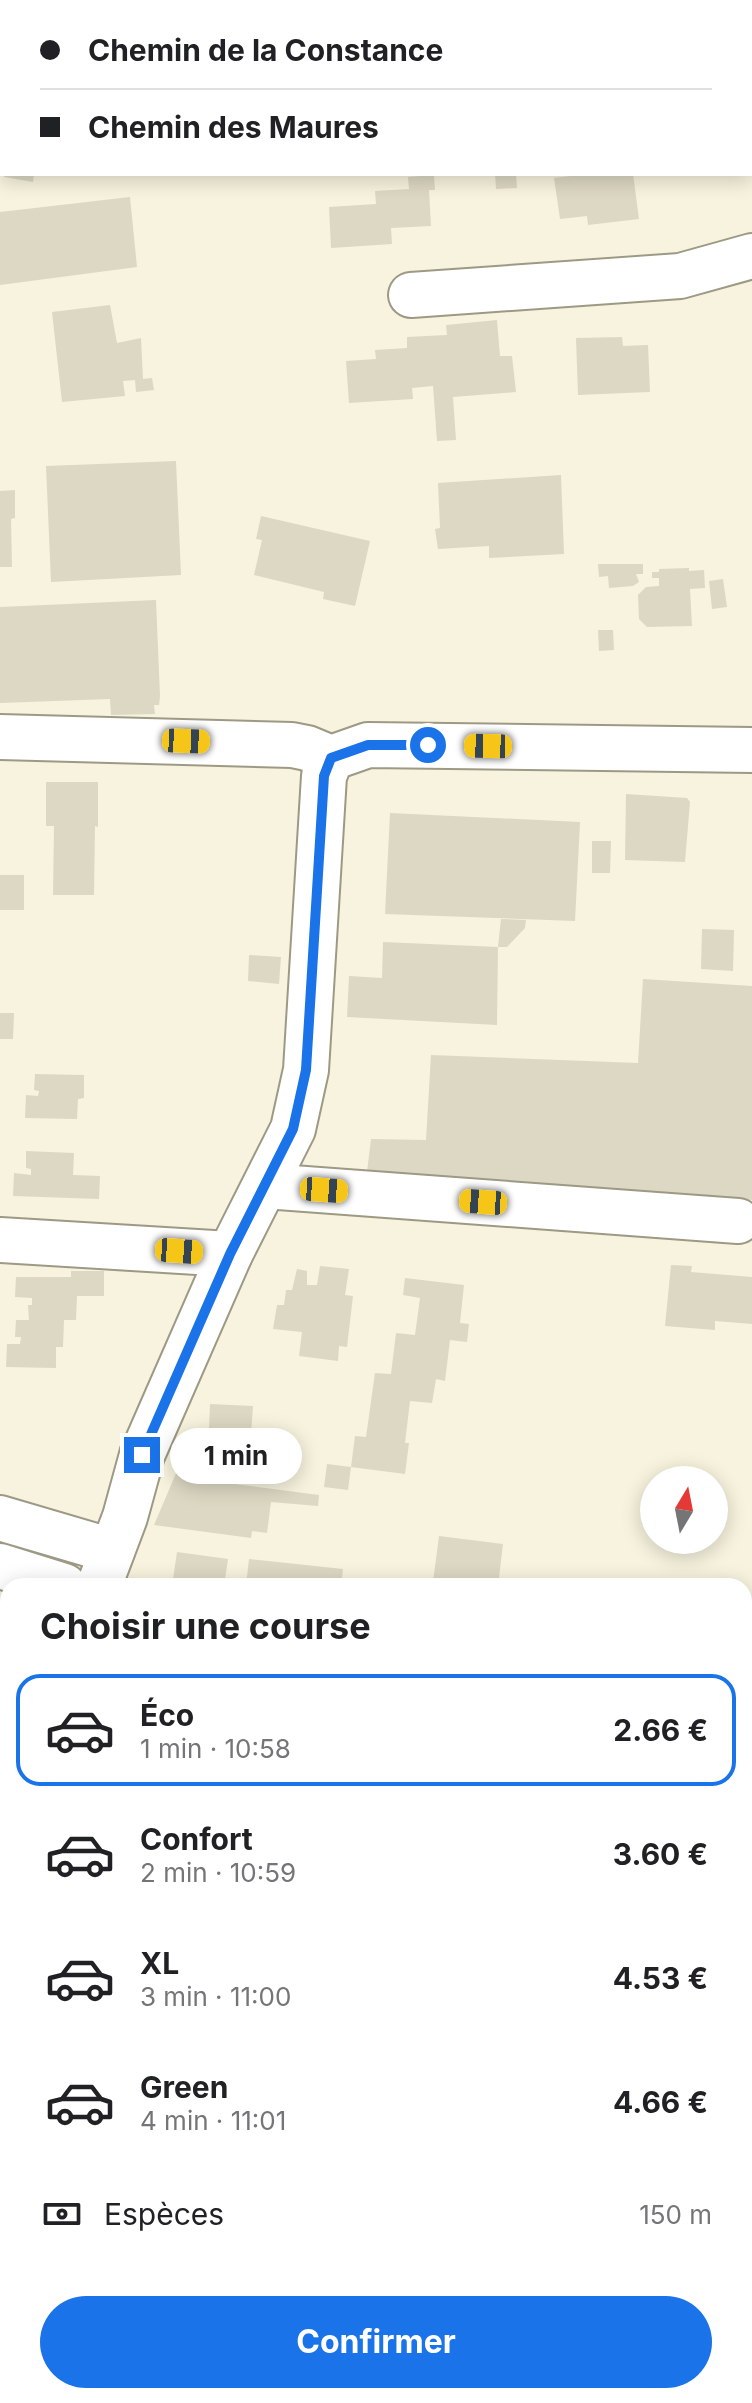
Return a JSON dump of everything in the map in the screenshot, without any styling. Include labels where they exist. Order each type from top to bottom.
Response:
[{"type":"street","points":[[411,295],[680,276],[752,256]]},
{"type":"street","points":[[0,737],[292,745],[331,758],[368,745],[752,750]]},
{"type":"street","points":[[0,1518],[105,1568],[125,1517],[142,1455],[230,1254],[293,1129],[306,1070],[324,776],[331,758]]},
{"type":"street","points":[[265,1186],[738,1221]]},
{"type":"street","points":[[0,1240],[230,1254]]},
{"type":"street","points":[[0,1566],[38,1578]]},
{"type":"building","points":[[4,176],[34,176],[33,182]]},
{"type":"building","points":[[434,176],[435,190],[429,190],[431,226],[391,228],[392,244],[331,248],[329,207],[376,204],[375,191],[409,189],[408,177]]},
{"type":"building","points":[[495,176],[516,176],[517,188],[496,189]]},
{"type":"building","points":[[633,176],[639,219],[588,225],[587,216],[560,219],[554,178]]},
{"type":"building","points":[[130,197],[137,267],[0,285],[0,212]]},
{"type":"building","points":[[110,305],[117,343],[141,338],[143,379],[152,378],[154,390],[136,392],[135,380],[123,381],[125,396],[62,402],[52,312]]},
{"type":"building","points":[[497,320],[500,356],[512,356],[516,392],[453,397],[456,440],[437,441],[433,386],[412,388],[413,399],[349,403],[346,361],[376,359],[375,350],[407,348],[407,337],[447,335],[446,325]]},
{"type":"building","points":[[622,337],[623,346],[648,345],[650,392],[578,395],[576,338]]},
{"type":"building","points":[[176,461],[181,575],[51,582],[46,466]]},
{"type":"building","points":[[561,475],[564,554],[489,558],[489,546],[438,549],[435,529],[440,528],[438,483]]},
{"type":"building","points":[[15,490],[15,518],[11,519],[12,567],[0,567],[0,491]]},
{"type":"building","points":[[261,516],[370,541],[355,606],[323,599],[324,592],[254,575],[262,540],[256,539]]},
{"type":"building","points":[[598,564],[643,564],[643,574],[636,574],[639,582],[633,586],[609,588],[608,576],[599,577]]},
{"type":"building","points":[[689,568],[689,571],[704,570],[705,588],[690,589],[692,626],[647,627],[639,619],[638,595],[646,587],[659,586],[659,578],[652,578],[652,572]]},
{"type":"building","points":[[723,579],[727,607],[712,609],[709,581]]},
{"type":"building","points":[[156,600],[160,696],[159,705],[154,705],[155,714],[111,715],[110,699],[0,703],[0,607]]},
{"type":"building","points":[[598,630],[613,630],[614,650],[599,651]]},
{"type":"building","points":[[46,782],[98,782],[94,895],[53,895],[54,826],[46,826]]},
{"type":"building","points":[[626,794],[687,798],[690,802],[685,862],[625,860]]},
{"type":"building","points":[[390,813],[580,822],[575,921],[385,914]]},
{"type":"building","points":[[592,841],[611,841],[610,873],[592,873]]},
{"type":"building","points":[[0,875],[24,875],[24,910],[0,910]]},
{"type":"building","points":[[501,919],[526,920],[525,928],[507,947],[498,947]]},
{"type":"building","points":[[702,929],[734,930],[733,971],[701,969]]},
{"type":"building","points":[[383,942],[498,947],[497,1025],[347,1017],[349,976],[382,978]]},
{"type":"building","points":[[249,955],[281,957],[279,984],[248,981]]},
{"type":"building","points":[[643,979],[752,986],[752,1200],[367,1172],[371,1139],[426,1140],[431,1055],[638,1063]]},
{"type":"building","points":[[0,1013],[14,1013],[13,1039],[0,1039]]},
{"type":"building","points":[[35,1074],[84,1075],[84,1098],[78,1099],[77,1119],[25,1118],[26,1095],[38,1096],[39,1091],[34,1090]]},
{"type":"building","points":[[26,1151],[74,1153],[73,1175],[100,1176],[99,1199],[13,1196],[14,1173],[31,1175],[31,1169],[26,1168]]},
{"type":"building","points":[[671,1265],[692,1266],[691,1272],[752,1277],[752,1324],[715,1321],[715,1330],[665,1326]]},
{"type":"building","points":[[320,1266],[349,1269],[345,1295],[353,1296],[347,1347],[339,1346],[338,1361],[299,1356],[302,1332],[273,1329],[277,1305],[284,1305],[286,1290],[292,1290],[297,1269],[307,1271],[307,1285],[317,1285]]},
{"type":"building","points":[[71,1271],[104,1271],[104,1296],[77,1296],[76,1320],[64,1320],[63,1347],[56,1347],[56,1368],[6,1367],[7,1344],[20,1344],[21,1337],[15,1337],[16,1320],[29,1320],[28,1305],[32,1305],[32,1298],[15,1297],[16,1277],[71,1277]]},
{"type":"building","points":[[405,1278],[464,1285],[460,1323],[469,1324],[467,1342],[450,1340],[445,1381],[436,1379],[432,1403],[410,1401],[405,1474],[351,1467],[355,1436],[366,1437],[375,1373],[391,1374],[396,1333],[415,1335],[420,1298],[403,1295]]},
{"type":"building","points":[[210,1404],[253,1406],[249,1462],[201,1459],[201,1452],[208,1453]]},
{"type":"building","points":[[327,1464],[351,1467],[348,1490],[324,1487]]},
{"type":"building","points":[[177,1471],[213,1476],[212,1481],[319,1495],[318,1506],[271,1502],[267,1533],[252,1531],[251,1538],[154,1525]]},
{"type":"building","points":[[439,1536],[503,1544],[499,1578],[434,1578]]},
{"type":"building","points":[[177,1552],[228,1559],[225,1578],[173,1578]]},
{"type":"building","points":[[249,1559],[343,1569],[342,1578],[247,1578]]},
{"type":"route","points":[[142,1455],[230,1254],[293,1129],[306,1070],[324,776],[331,758],[368,745],[428,745]]}]
